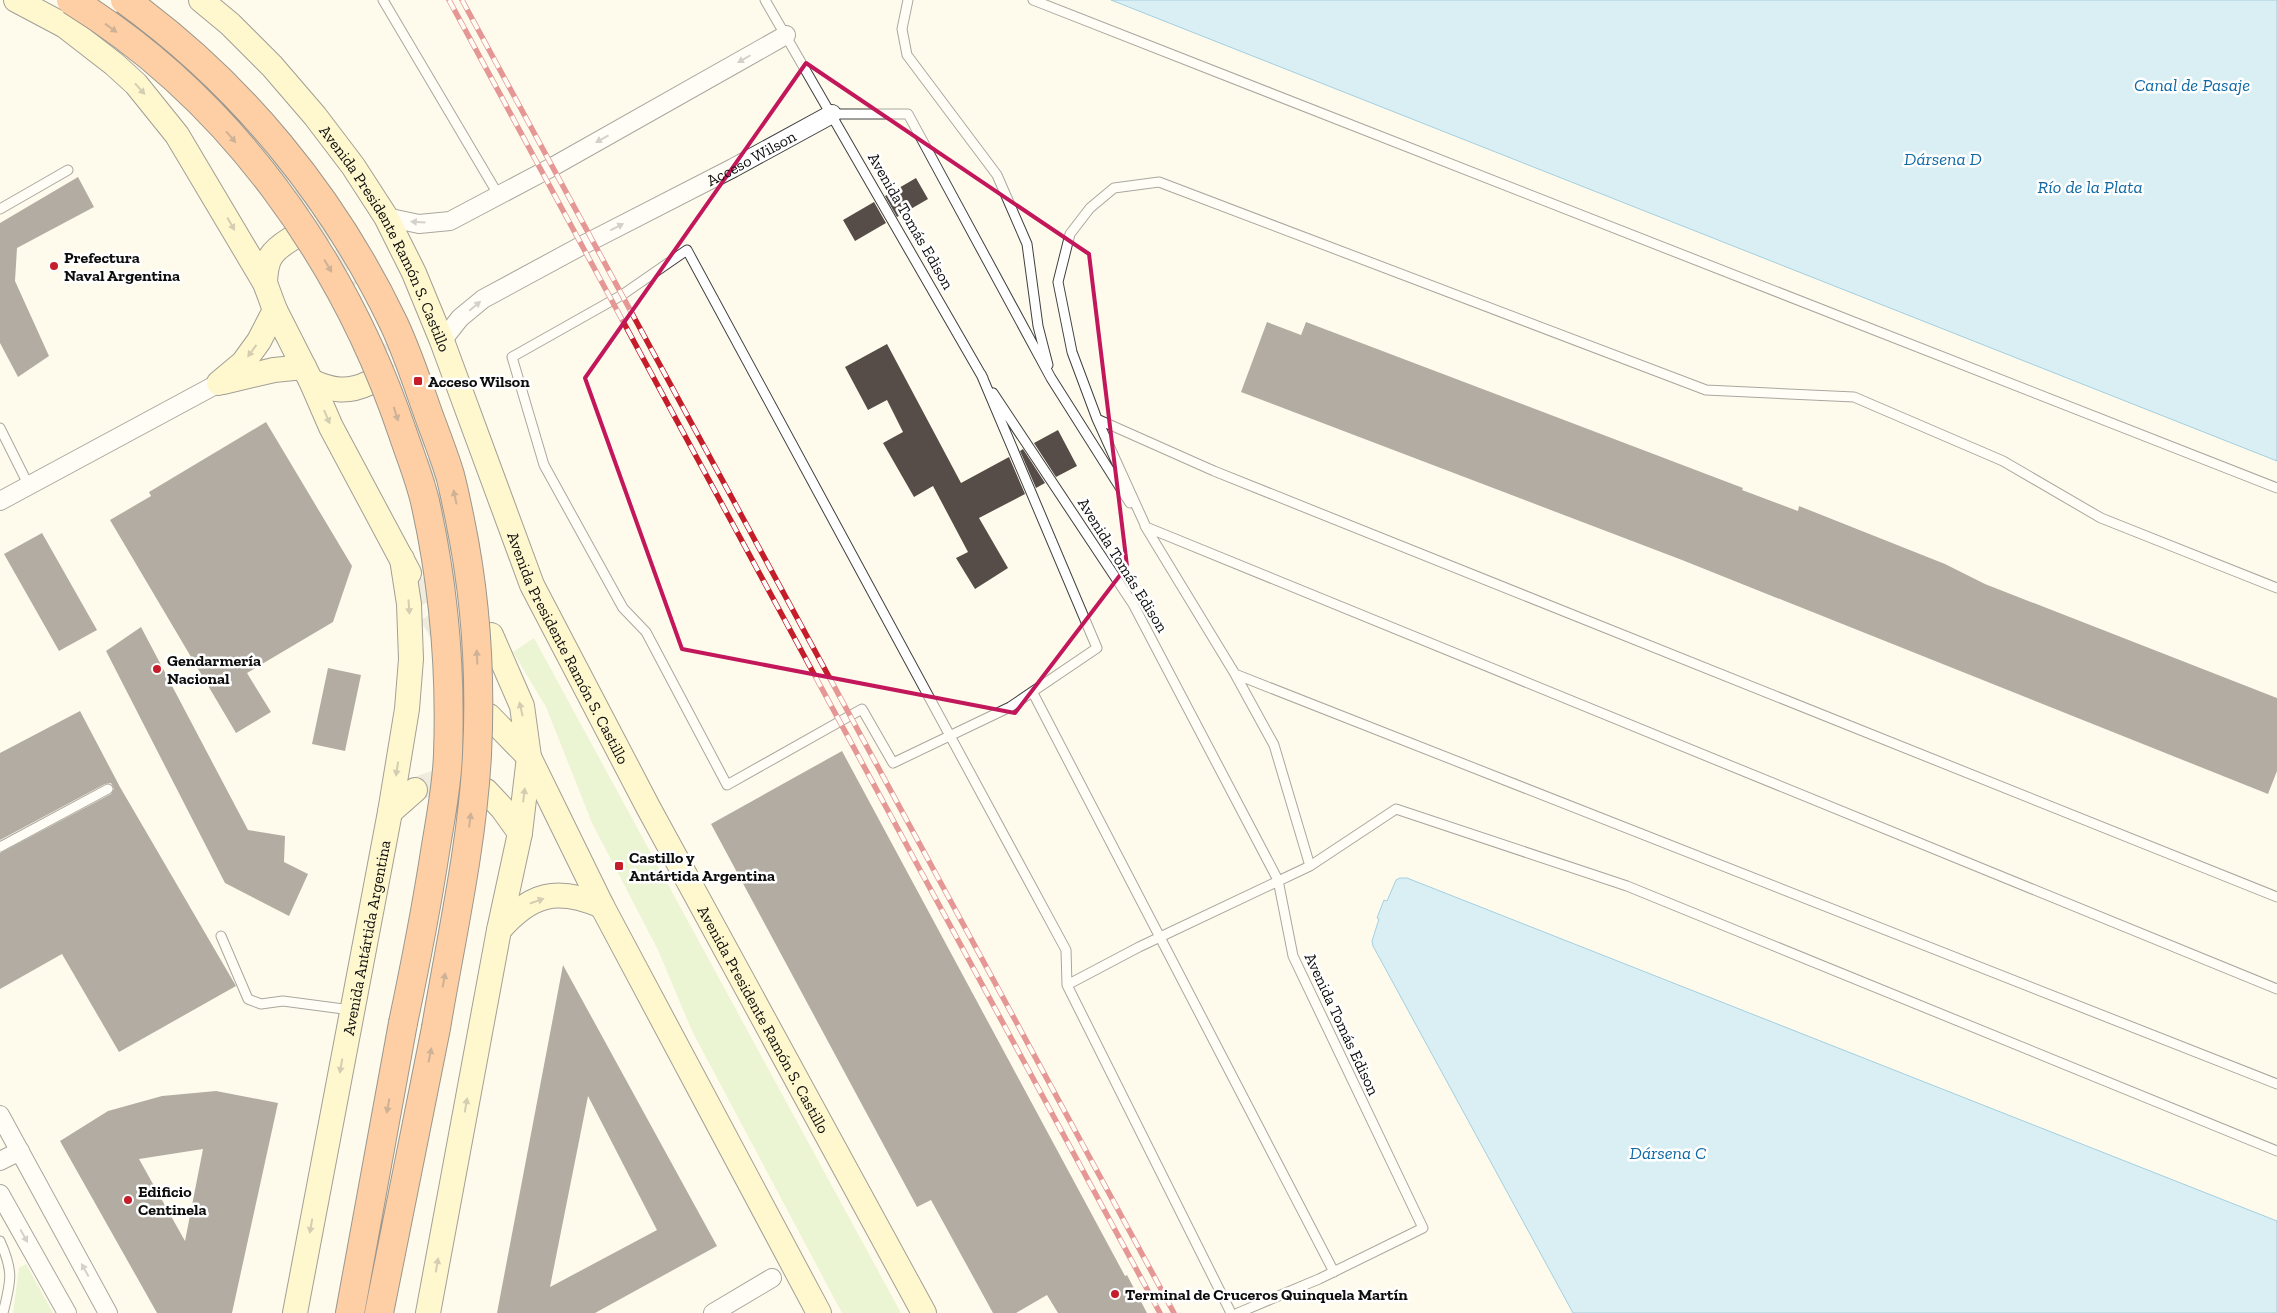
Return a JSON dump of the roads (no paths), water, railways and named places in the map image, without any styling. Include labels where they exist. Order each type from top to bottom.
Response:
[{"type":"highway","points":[[71,0],[125,38],[171,75],[216,120],[290,208],[334,277],[368,344],[393,405],[426,503],[440,579],[445,620],[448,676],[448,755],[444,798],[423,930],[403,1024],[350,1313]]},
{"type":"highway","points":[[125,0],[177,40],[245,104],[305,176],[368,275],[394,324],[411,364],[450,476],[466,552],[474,614],[478,670],[477,753],[467,845],[436,1028],[379,1313]]},
{"type":"highway","points":[[391,1313],[406,1171]]},
{"type":"highway","points":[[345,1313],[356,1282]]},
{"type":"main road","points":[[16,0],[65,26],[93,46],[136,84],[154,104],[194,161],[265,283],[275,310],[308,374],[331,427],[413,582]]},
{"type":"main road","name":"Avenida Presidente Ramón S. Castillo","points":[[201,0],[230,24],[272,66],[315,116],[353,166],[386,217],[414,273],[442,341],[518,552],[547,616],[764,1023],[924,1313]]},
{"type":"main road","points":[[265,283],[266,265],[275,249],[291,239]]},
{"type":"main road","points":[[219,384],[243,363],[259,341],[275,310]]},
{"type":"main road","points":[[219,384],[248,375],[308,374],[328,389],[343,391],[358,388],[369,383]]},
{"type":"main road","name":"Avenida Antártida Argentina","points":[[295,1313],[390,812],[407,710],[411,659],[409,604],[402,559]]},
{"type":"main road","points":[[428,1313],[499,930],[520,833],[529,758],[522,706],[491,635]]},
{"type":"main road","points":[[489,716],[529,758],[602,906],[819,1313]]},
{"type":"main road","points":[[390,812],[415,790]]},
{"type":"main road","points":[[486,791],[502,808],[520,833]]},
{"type":"main road","points":[[499,930],[514,912],[534,900],[562,894],[580,897],[602,906]]},
{"type":"street","points":[[386,217],[418,224],[450,220],[499,196],[786,35]]},
{"type":"street","name":"Acceso Wilson","points":[[442,341],[460,318],[483,299],[832,114]]},
{"type":"street","points":[[0,502],[219,384]]},
{"type":"street","points":[[0,1116],[108,1313]]},
{"type":"street","points":[[0,1161],[20,1151]]},
{"type":"street","points":[[0,1194],[67,1313]]},
{"type":"street","points":[[713,1313],[772,1278]]},
{"type":"lane","points":[[382,0],[499,196]]},
{"type":"lane","name":"Avenida Tomás Edison","points":[[765,0],[981,374],[1133,604],[1278,880],[1293,956],[1423,1228],[1334,1272]]},
{"type":"lane","points":[[908,0],[902,29],[907,55],[997,175],[1027,244],[1038,326],[1051,378]]},
{"type":"lane","points":[[1034,0],[2277,488]]},
{"type":"lane","points":[[832,114],[908,114],[1051,378],[1146,527],[1235,674],[1274,745],[1310,866]]},
{"type":"lane","points":[[0,209],[68,170]]},
{"type":"lane","points":[[2277,588],[2101,518],[2003,461],[1854,397],[1706,390],[1159,182],[1114,188],[1090,208],[1070,234],[1058,282],[1072,352],[1097,419],[1146,527],[2277,989]]},
{"type":"lane","points":[[981,374],[1097,648],[1010,707],[948,736],[893,763],[862,709],[727,785],[646,632],[623,608],[544,465],[512,358],[622,295],[687,250],[948,736],[1066,950],[1066,985],[1231,1313]]},
{"type":"lane","points":[[1097,419],[1214,472],[2277,897]]},
{"type":"lane","points":[[0,428],[29,486]]},
{"type":"lane","points":[[1235,674],[2277,1084]]},
{"type":"lane","points":[[1033,693],[1162,937],[1334,1272],[1238,1313]]},
{"type":"lane","points":[[0,847],[108,789]]},
{"type":"lane","points":[[1066,985],[1310,866],[1396,809],[1627,886],[2277,1151]]},
{"type":"lane","points":[[221,936],[248,999],[254,1003],[283,1001],[352,1010]]},
{"type":"lane","points":[[0,1241],[9,1260],[11,1277],[3,1313]]},
{"type":"water","name":"Río de la Plata","points":[[1111,0],[2277,0],[2277,461]]},
{"type":"water","name":"Dársena C","points":[[1407,878],[2277,1221],[2277,1313],[1573,1313],[1373,946],[1372,941],[1379,919],[1377,918],[1384,900],[1387,901],[1396,880]]},
{"type":"tunnel","points":[[198,84],[259,147],[287,181],[337,249],[358,283]]},
{"type":"tunnel","points":[[370,381],[381,368],[389,345]]},
{"type":"tunnel","points":[[419,424],[431,466],[445,531],[465,594]]},
{"type":"tunnel","points":[[413,583],[479,698]]},
{"type":"tunnel","points":[[415,790],[435,783],[451,781],[486,791]]},
{"type":"railway","points":[[449,0],[1160,1313]]},
{"type":"railway","points":[[462,0],[1174,1313]]},
{"type":"place","name":"Prefectura Naval Argentina","points":[[54,266]]},
{"type":"place","name":"Acceso Wilson","points":[[418,381]]},
{"type":"place","name":"Gendarmería Nacional","points":[[157,669]]},
{"type":"place","name":"Castillo y Antártida Argentina","points":[[619,866]]},
{"type":"place","name":"Edificio Centinela","points":[[128,1200]]},
{"type":"place","name":"Terminal de Cruceros Quinquela Martín","points":[[1115,1294]]},
{"type":"water label","name":"Canal de Pasaje","points":[[2192,85]]},
{"type":"water label","name":"Dársena D","points":[[1943,159]]}]
